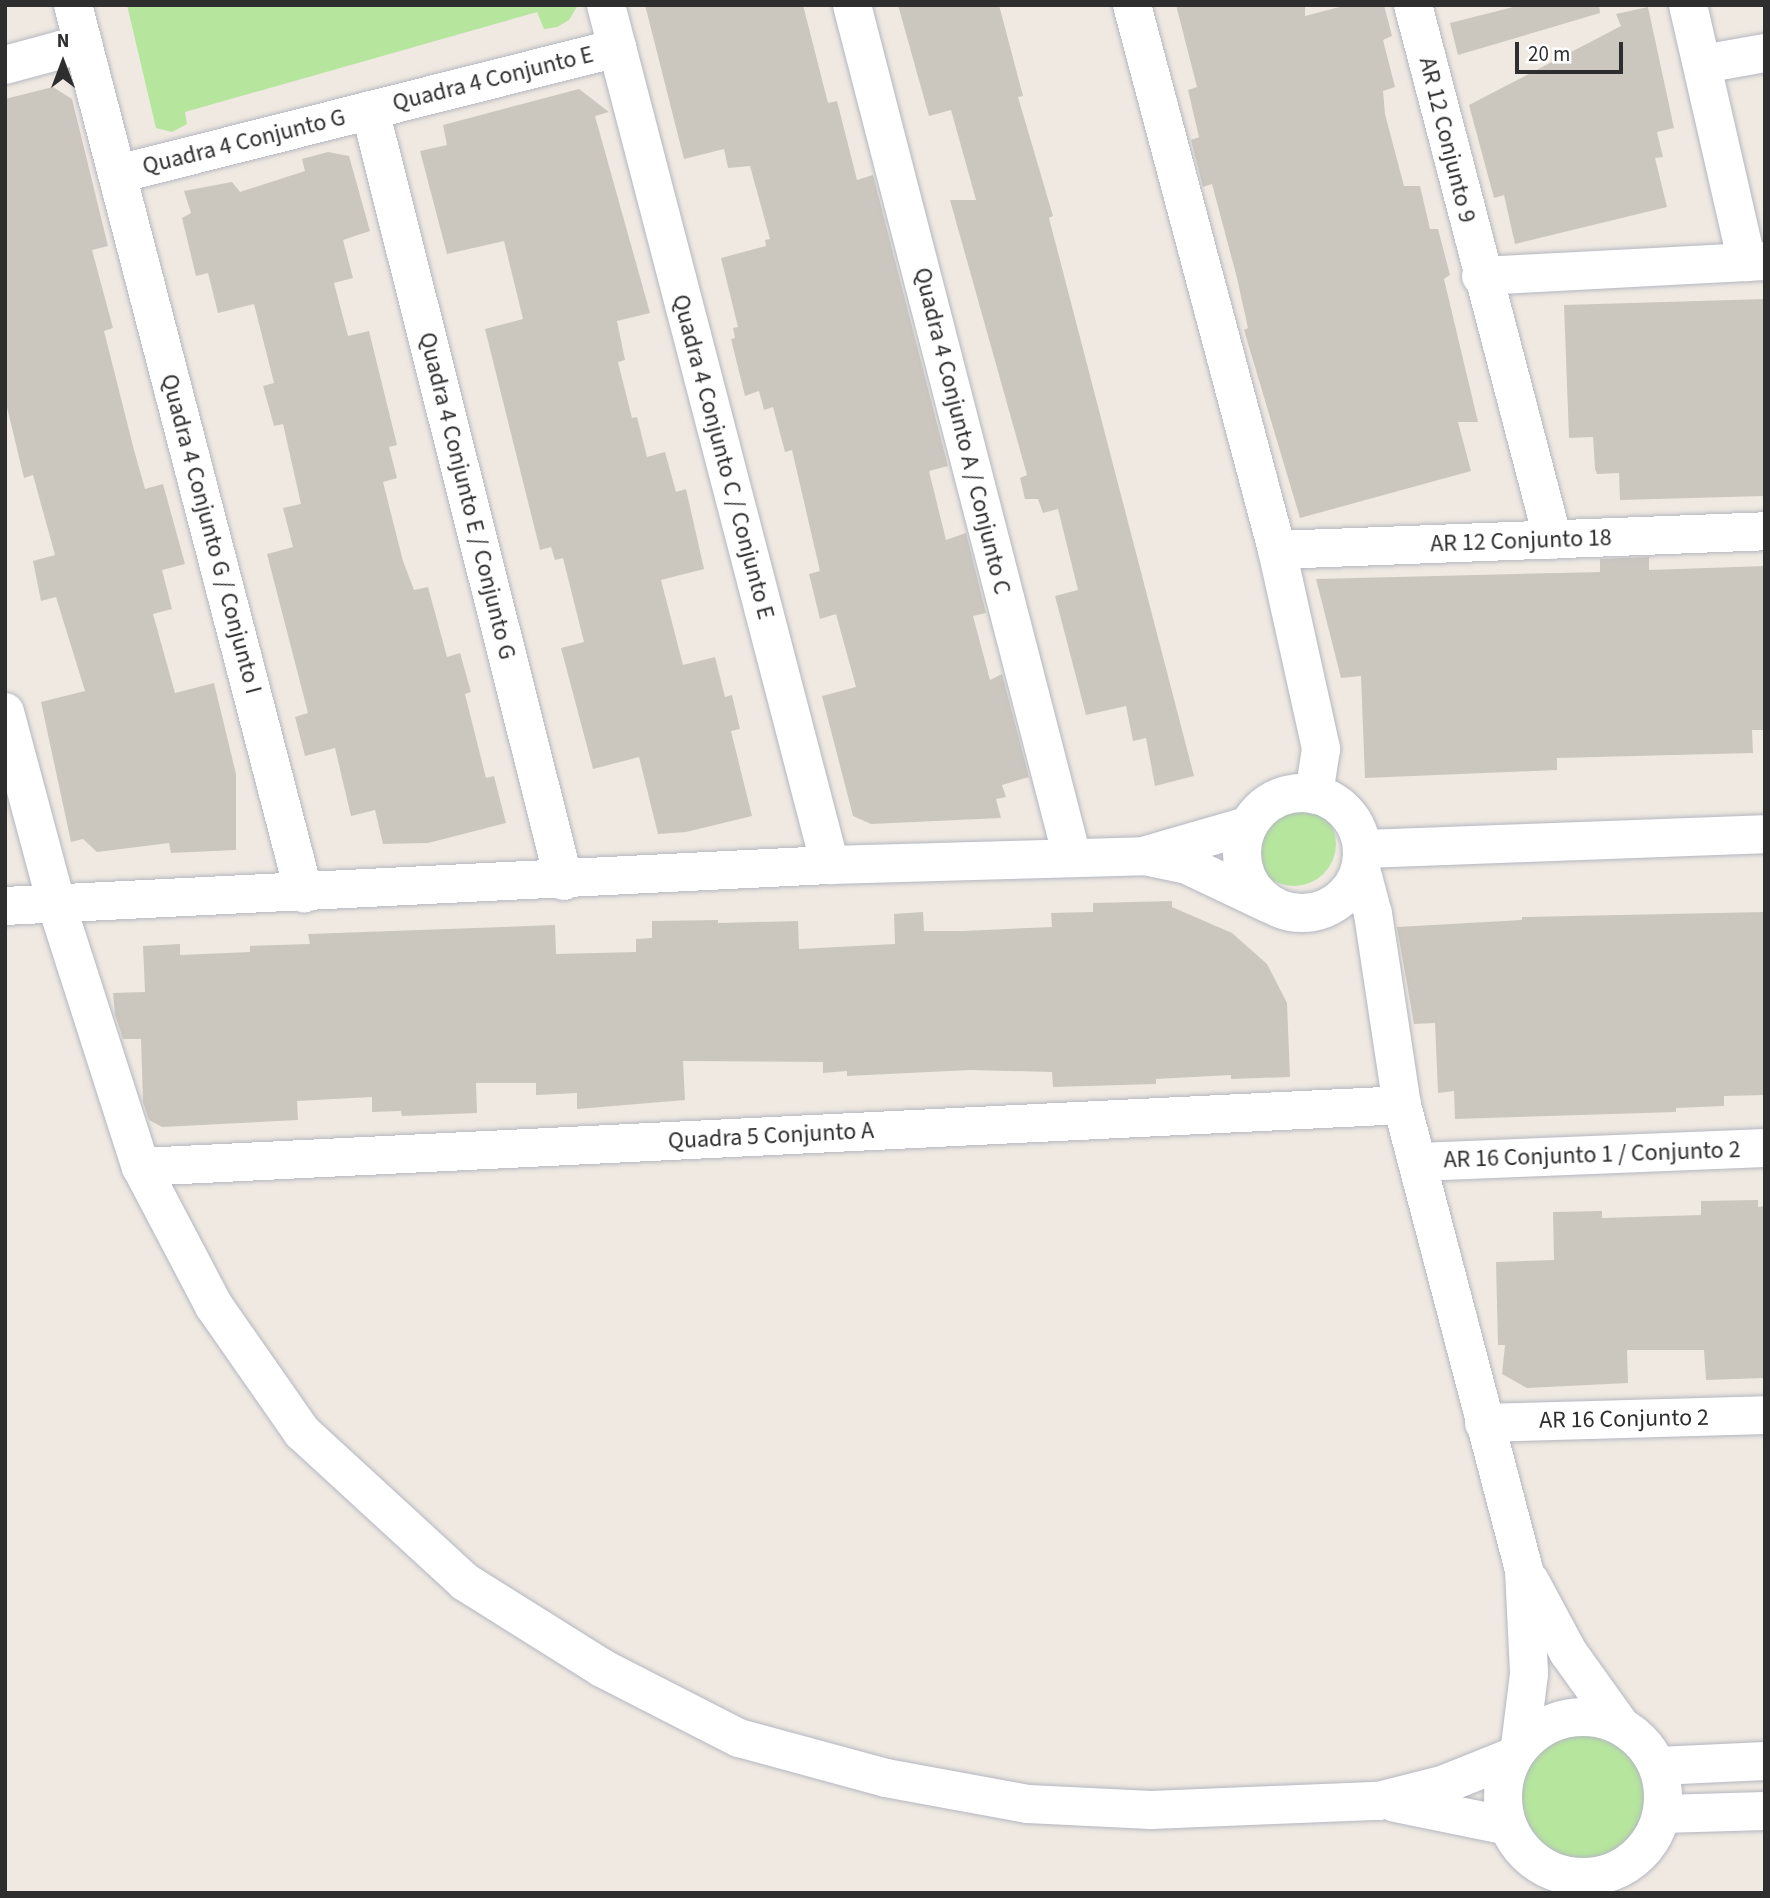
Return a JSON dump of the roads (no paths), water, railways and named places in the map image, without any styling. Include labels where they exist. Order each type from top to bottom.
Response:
[{"type":"street","name":"Quadra 4 Conjunto G / Conjunto I","points":[[73,5],[304,893]]},
{"type":"street","name":"Quadra 4 Conjunto C / Conjunto E","points":[[606,5],[830,865]]},
{"type":"street","name":"Quadra 4 Conjunto A / Conjunto C","points":[[852,5],[1072,857]]},
{"type":"street","points":[[1132,5],[1277,550],[1321,749],[1314,794]]},
{"type":"street","name":"AR 12 Conjunto 9","points":[[1413,5],[1481,276],[1553,540]]},
{"type":"street","points":[[1481,276],[1756,262],[1688,5]]},
{"type":"street","points":[[5,65],[83,44]]},
{"type":"street","name":"Quadra 4 Conjunto E","points":[[370,110],[617,48]]},
{"type":"street","points":[[1703,64],[1765,53]]},
{"type":"street","name":"Quadra 4 Conjunto G","points":[[118,174],[370,110]]},
{"type":"street","name":"Quadra 4 Conjunto E / Conjunto G","points":[[370,110],[564,881]]},
{"type":"street","name":"AR 12 Conjunto 18","points":[[1277,550],[1765,531]]},
{"type":"street","points":[[5,712],[56,903],[141,1167],[214,1306],[302,1432],[465,1582],[652,1693],[739,1738],[886,1778],[1028,1804],[1151,1810],[1379,1801],[1445,1784],[1516,1751],[1542,1727],[1567,1718],[1595,1717],[1621,1726],[1643,1742],[1658,1766],[1663,1790],[1662,1815],[1650,1841],[1630,1862],[1604,1874],[1584,1876],[1546,1868],[1523,1851],[1508,1826],[1502,1791],[1516,1751],[1529,1674],[1524,1570],[1483,1423],[1419,1162],[1402,1105],[1373,914],[1362,859],[1348,813],[1314,794],[1294,793],[1276,799],[1259,810],[1247,826],[1242,864],[1247,880],[1269,904]]},
{"type":"street","points":[[1144,856],[1247,826]]},
{"type":"street","points":[[1362,859],[1765,834]]},
{"type":"street","points":[[5,906],[564,881],[830,865],[1144,856],[1187,865],[1269,904],[1300,914],[1320,911],[1352,888],[1362,859]]},
{"type":"street","points":[[1320,911],[1346,926],[1380,972]]},
{"type":"street","name":"Quadra 5 Conjunto A","points":[[141,1167],[1402,1105]]},
{"type":"street","name":"AR 16 Conjunto 1 / Conjunto 2","points":[[1419,1162],[1765,1148]]},
{"type":"street","name":"AR 16 Conjunto 2","points":[[1483,1423],[1765,1415]]},
{"type":"street","points":[[1524,1570],[1569,1653],[1621,1726]]},
{"type":"street","points":[[1658,1766],[1765,1761]]},
{"type":"street","points":[[1379,1801],[1508,1826]]},
{"type":"street","points":[[1662,1815],[1765,1811]]}]
